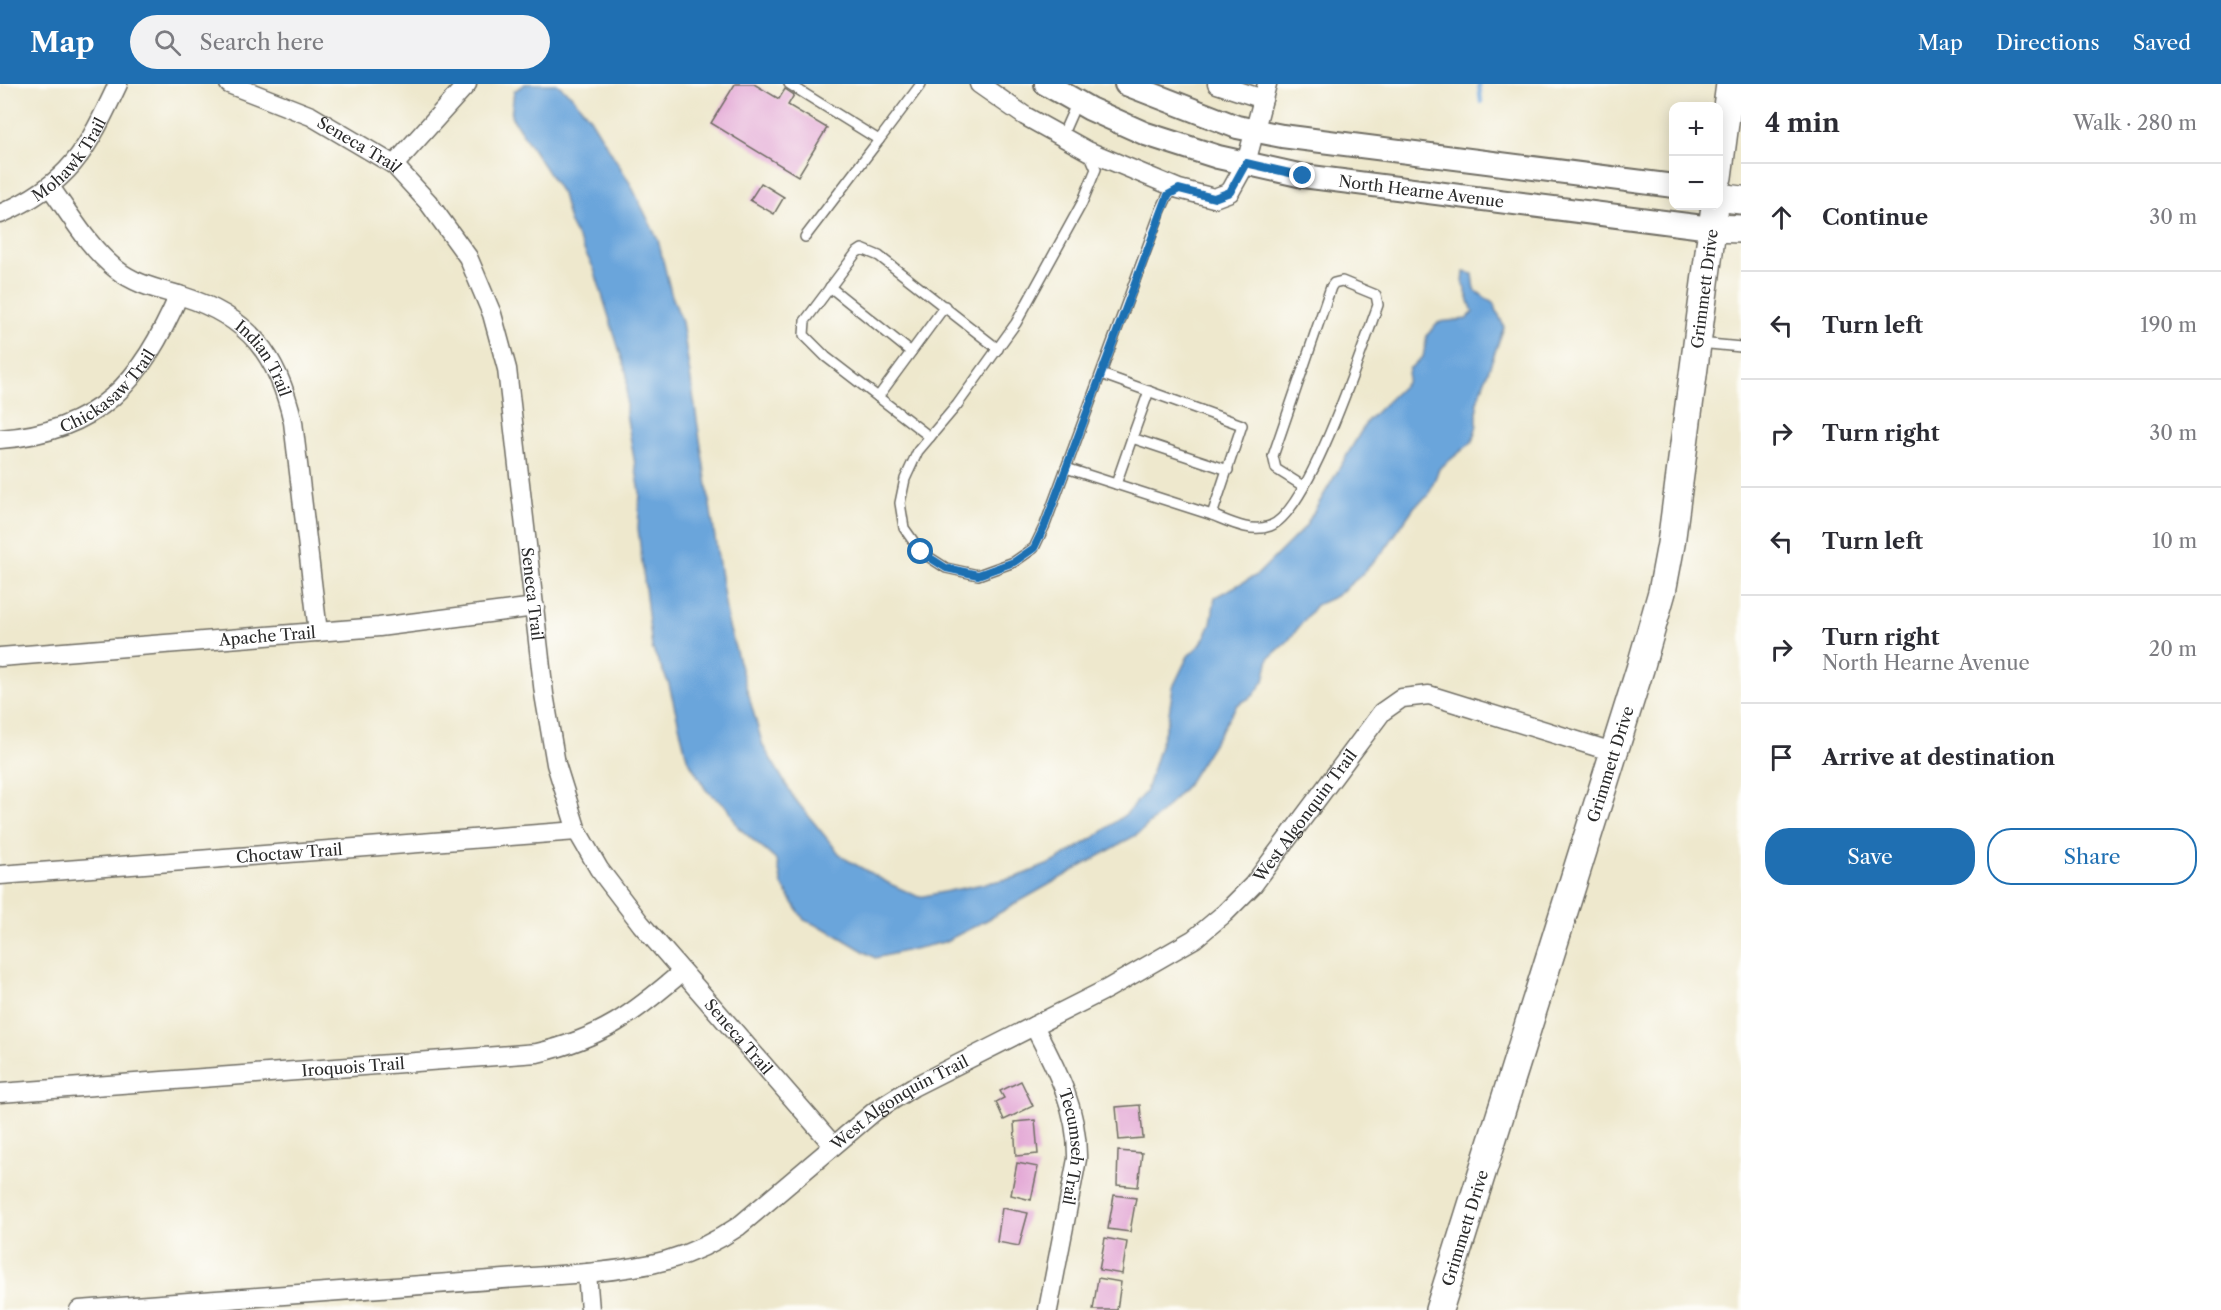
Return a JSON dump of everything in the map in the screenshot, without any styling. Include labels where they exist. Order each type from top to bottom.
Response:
[{"type":"main road","points":[[1722,156],[1734,86]]},
{"type":"main road","points":[[1723,198],[1741,200]]},
{"type":"main road","name":"North Hearne Avenue","points":[[1713,217],[1741,229]]},
{"type":"main road","name":"Grimmett Drive","points":[[1439,1310],[1662,592],[1671,544],[1713,217]]},
{"type":"street","name":"Mohawk Trail","points":[[0,214],[50,187],[79,158],[118,84]]},
{"type":"street","name":"Seneca Trail","points":[[229,84],[311,116],[394,165],[428,202],[468,257],[492,314],[507,369],[556,764],[578,831],[606,878],[682,972],[833,1145]]},
{"type":"street","points":[[394,165],[467,84]]},
{"type":"street","points":[[980,84],[1025,116],[1088,151],[1179,189],[1214,198],[1230,192],[1246,163],[1265,92],[1217,84]]},
{"type":"street","name":"North Hearne Avenue","points":[[1046,84],[1082,93],[1146,134],[1246,163],[1303,176],[1713,217]]},
{"type":"street","points":[[1126,84],[1198,113],[1255,131],[1669,185]]},
{"type":"street","name":"Indian Trail","points":[[50,187],[96,249],[114,268],[136,283],[217,310],[253,335],[274,363],[281,378],[293,422],[318,632]]},
{"type":"street","name":"Chickasaw Trail","points":[[0,439],[31,437],[61,429],[89,416],[114,398],[154,346],[179,296]]},
{"type":"street","name":"Apache Trail","points":[[0,657],[318,632],[535,607]]},
{"type":"street","name":"West Algonquin Trail","points":[[79,1310],[587,1273],[642,1268],[673,1261],[703,1248],[739,1226],[875,1111],[913,1087],[1161,960],[1194,939],[1225,914],[1253,885],[1383,712],[1402,698],[1429,695],[1613,752]]},
{"type":"street","name":"Choctaw Trail","points":[[0,874],[578,831]]},
{"type":"street","name":"Iroquois Trail","points":[[0,1093],[537,1053],[570,1045],[616,1024],[682,972]]},
{"type":"street","name":"Tecumseh Trail","points":[[1034,1026],[1066,1091],[1077,1142],[1077,1159],[1048,1310]]},
{"type":"street","points":[[587,1273],[590,1310]]},
{"type":"lane","points":[[789,84],[879,140]]},
{"type":"lane","points":[[805,237],[921,84]]},
{"type":"lane","points":[[1062,136],[1082,93]]},
{"type":"lane","points":[[1088,151],[1096,169],[1082,203],[1016,323],[918,452],[905,478],[900,503],[904,528],[921,552],[946,568],[978,575],[1014,562],[1034,548],[1066,468],[1161,210],[1168,195],[1179,189]]},
{"type":"lane","points":[[930,437],[804,335],[805,321],[855,253],[862,249],[889,262],[998,349]]},
{"type":"lane","points":[[1066,468],[1250,528],[1267,527],[1287,513],[1303,486],[1332,432],[1378,305],[1376,295],[1342,281],[1331,286],[1273,456],[1276,469],[1303,486]]},
{"type":"lane","points":[[830,287],[911,352]]},
{"type":"lane","points":[[878,397],[945,306]]},
{"type":"lane","points":[[1697,343],[1741,347]]},
{"type":"lane","points":[[1101,374],[1242,425],[1212,515]]},
{"type":"lane","points":[[1116,484],[1149,391]]},
{"type":"lane","points":[[1132,438],[1228,471]]},
{"type":"water","points":[[525,84],[557,84],[571,95],[590,118],[630,183],[658,240],[671,293],[682,322],[728,623],[763,746],[794,798],[842,857],[890,884],[919,897],[1017,877],[1054,862],[1095,837],[1127,813],[1146,791],[1168,720],[1173,687],[1188,656],[1201,644],[1211,624],[1215,597],[1257,575],[1305,527],[1367,421],[1407,382],[1409,369],[1423,357],[1427,335],[1439,322],[1467,319],[1473,312],[1463,284],[1464,272],[1473,274],[1475,290],[1494,304],[1504,327],[1477,402],[1477,425],[1472,442],[1439,469],[1428,496],[1415,506],[1383,552],[1359,577],[1336,596],[1316,605],[1288,641],[1269,658],[1264,681],[1253,696],[1237,705],[1187,785],[1138,834],[944,942],[875,958],[828,930],[804,920],[782,885],[777,861],[738,827],[728,808],[706,790],[687,758],[669,684],[652,648],[638,528],[640,492],[626,414],[627,375],[594,269],[569,221],[562,194],[511,116],[514,91]]},
{"type":"building","points":[[735,84],[754,84],[779,99],[785,89],[794,95],[788,105],[827,128],[798,176],[711,123]]},
{"type":"building","points":[[761,183],[784,197],[774,214],[750,200]]},
{"type":"building","points":[[1021,1081],[1033,1106],[1004,1120],[996,1102],[1004,1098],[1000,1091]]},
{"type":"building","points":[[1140,1105],[1143,1138],[1119,1140],[1116,1107]]},
{"type":"building","points":[[1035,1120],[1038,1154],[1016,1156],[1014,1122]]},
{"type":"building","points":[[1118,1151],[1142,1153],[1138,1187],[1117,1185]]},
{"type":"building","points":[[1017,1163],[1038,1167],[1031,1200],[1011,1195]]},
{"type":"building","points":[[1114,1195],[1136,1198],[1130,1232],[1108,1229]]},
{"type":"building","points":[[1002,1208],[1028,1213],[1019,1246],[997,1242]]},
{"type":"building","points":[[1105,1238],[1127,1242],[1122,1274],[1099,1270]]},
{"type":"building","points":[[1098,1278],[1121,1282],[1117,1310],[1093,1310]]},
{"type":"waterway","points":[[1479,84],[1481,102]]},
{"type":"route","points":[[921,552],[946,568],[978,575],[1014,562],[1034,548],[1045,525],[1168,195],[1179,189],[1214,198],[1230,192],[1246,163],[1303,176]]}]
